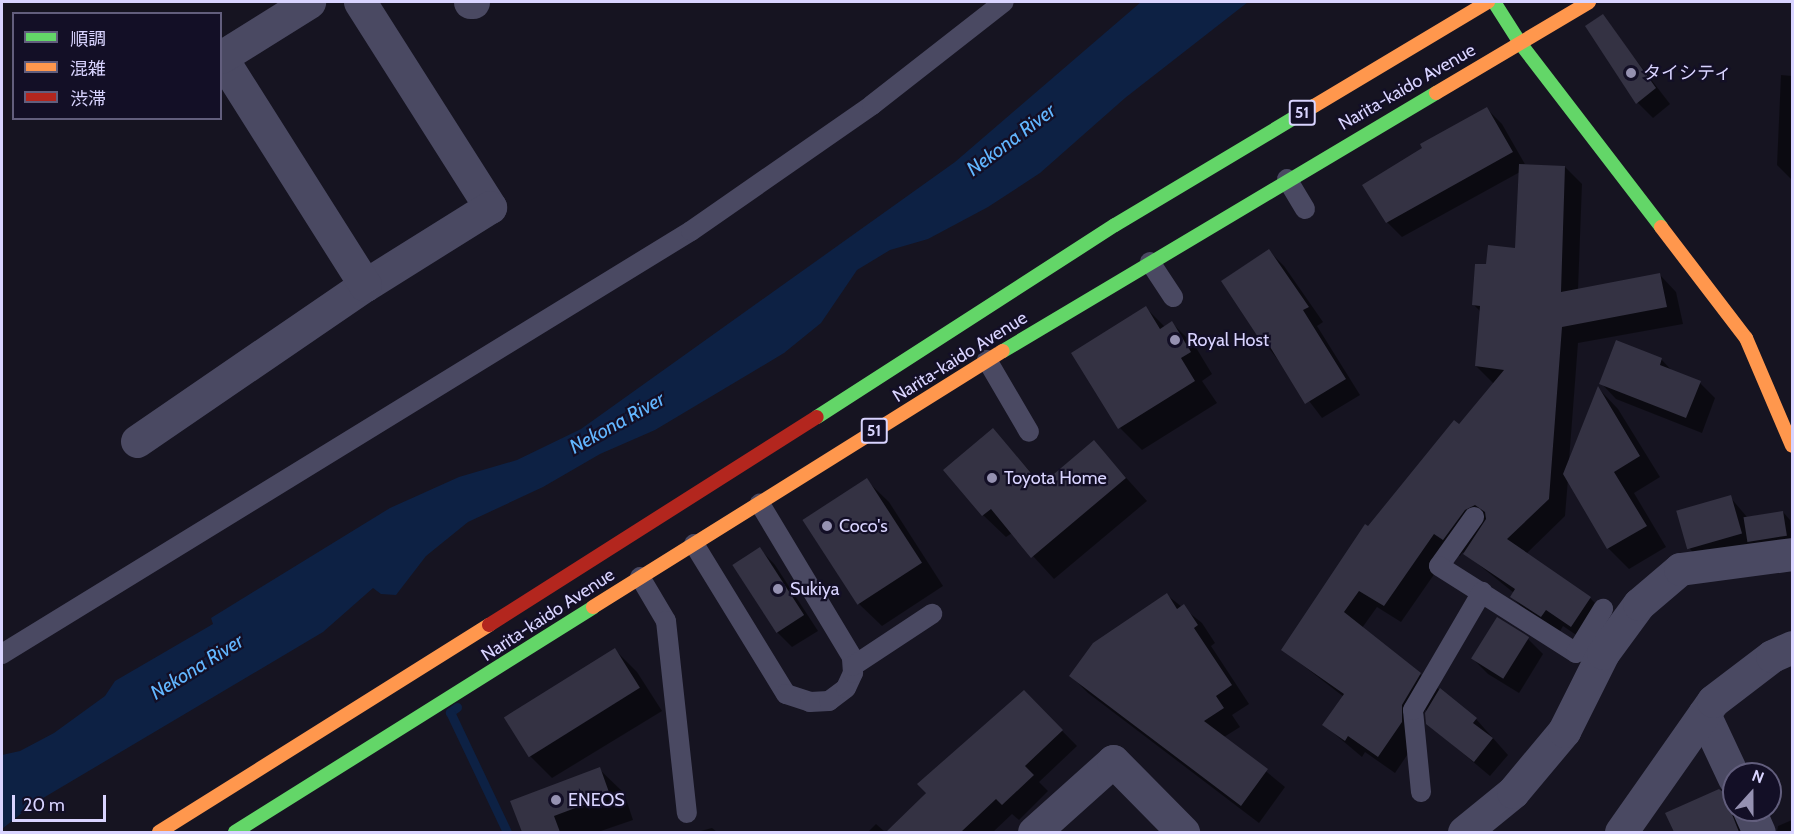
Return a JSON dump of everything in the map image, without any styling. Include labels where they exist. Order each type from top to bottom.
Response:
[{"type":"main road","name":"Narita-kaido Avenue","points":[[159,832],[692,498],[1115,225],[1488,2]]},
{"type":"main road","points":[[1494,2],[1520,43],[1746,338],[1792,446]]},
{"type":"main road","name":"Narita-kaido Avenue","points":[[235,832],[987,360],[1287,179],[1589,2]]},
{"type":"street","points":[[222,56],[309,2]]},
{"type":"street","points":[[137,441],[365,285],[490,207],[360,2]]},
{"type":"street","points":[[222,59],[365,285]]},
{"type":"street","points":[[1464,832],[1513,792],[1564,731],[1603,653],[1639,604],[1680,569],[1792,555]]},
{"type":"street","points":[[1621,832],[1713,701],[1744,675],[1792,647]]},
{"type":"street","points":[[1704,714],[1726,762]]},
{"type":"street","points":[[1034,832],[1113,761],[1183,832]]},
{"type":"lane","points":[[2,654],[691,231],[872,105],[1004,2]]},
{"type":"lane","points":[[1287,179],[1305,209]]},
{"type":"lane","points":[[1150,262],[1173,297]]},
{"type":"lane","points":[[987,360],[1029,432]]},
{"type":"lane","points":[[694,544],[786,694],[810,702],[829,701],[846,688],[853,666],[852,657],[760,504]]},
{"type":"lane","points":[[1474,517],[1439,566],[1576,653],[1603,609]]},
{"type":"lane","points":[[640,577],[666,621],[687,813]]},
{"type":"lane","points":[[1421,792],[1413,711],[1482,592]]},
{"type":"lane","points":[[853,666],[932,614]]},
{"type":"water","name":"Nekona River","points":[[1141,2],[1248,2],[1125,98],[1040,173],[988,207],[928,239],[890,250],[857,270],[821,323],[784,353],[655,430],[600,454],[543,487],[468,522],[426,556],[396,595],[381,594],[373,588],[323,632],[33,804],[2,829],[2,755],[20,751],[54,733],[105,696],[115,681],[213,624],[211,618],[390,508],[459,477],[517,460],[581,429],[955,162]]},
{"type":"building","points":[[1603,14],[1656,88],[1636,104],[1585,26]]},
{"type":"building","points":[[1487,107],[1513,152],[1386,223],[1362,185],[1422,148],[1420,144]]},
{"type":"building","points":[[1519,164],[1565,166],[1561,292],[1660,273],[1667,307],[1562,327],[1549,499],[1507,539],[1591,597],[1571,627],[1546,610],[1541,617],[1510,597],[1515,589],[1463,554],[1486,519],[1485,512],[1475,505],[1465,510],[1443,540],[1434,534],[1384,606],[1359,591],[1344,612],[1421,673],[1402,705],[1402,722],[1378,757],[1348,736],[1345,741],[1322,725],[1344,694],[1281,650],[1365,524],[1368,526],[1454,420],[1459,424],[1504,370],[1475,366],[1480,306],[1472,305],[1475,264],[1486,264],[1488,245],[1515,248]]},
{"type":"building","points":[[1269,249],[1309,307],[1303,310],[1346,379],[1305,404],[1264,337],[1260,340],[1221,281]]},
{"type":"building","points":[[1146,306],[1160,329],[1172,321],[1191,352],[1181,358],[1195,381],[1118,429],[1071,353]]},
{"type":"building","points":[[1616,340],[1662,358],[1660,365],[1701,381],[1686,418],[1599,384]]},
{"type":"building","points":[[1598,386],[1640,456],[1614,472],[1647,526],[1607,549],[1563,474]]},
{"type":"building","points":[[993,428],[1041,485],[1094,440],[1126,478],[1031,558],[991,509],[982,516],[943,470]]},
{"type":"building","points":[[867,478],[922,563],[857,605],[802,520]]},
{"type":"building","points":[[1731,495],[1742,533],[1687,549],[1676,511]]},
{"type":"building","points":[[1783,511],[1787,536],[1747,542],[1743,517]]},
{"type":"building","points":[[760,547],[804,615],[776,633],[732,565]]},
{"type":"building","points":[[1167,593],[1177,609],[1184,604],[1198,625],[1194,628],[1232,685],[1216,696],[1224,708],[1204,721],[1268,769],[1241,806],[1069,676],[1093,643]]},
{"type":"building","points":[[1497,617],[1529,637],[1503,679],[1471,659]]},
{"type":"building","points":[[615,648],[640,688],[529,757],[504,717]]},
{"type":"building","points":[[1440,688],[1477,718],[1473,723],[1493,738],[1474,762],[1426,724],[1425,713]]},
{"type":"building","points":[[1024,690],[1063,730],[1025,766],[1034,775],[1002,805],[996,799],[961,832],[886,832],[926,793],[917,784]]},
{"type":"building","points":[[600,767],[610,795],[554,816],[560,832],[522,832],[510,801]]},
{"type":"building","points":[[1719,789],[1722,791],[1722,822],[1735,822],[1739,832],[1674,832],[1665,813]]},
{"type":"waterway","points":[[457,707],[450,712],[507,832]]},
{"type":"traffic: fast","points":[[1494,2],[1520,43],[1661,227]]},
{"type":"traffic: fast","points":[[1003,351],[1436,93]]},
{"type":"traffic: fast","points":[[817,417],[1115,225],[1314,106]]},
{"type":"traffic: fast","points":[[235,832],[593,607]]},
{"type":"traffic: slow","points":[[1314,106],[1488,2]]},
{"type":"traffic: slow","points":[[1436,93],[1589,2]]},
{"type":"traffic: slow","points":[[1661,227],[1746,338],[1792,446]]},
{"type":"traffic: slow","points":[[593,607],[1003,351]]},
{"type":"traffic: slow","points":[[159,832],[489,625]]},
{"type":"traffic: jam","points":[[489,625],[817,417]]},
{"type":"place","name":"タイシティ","points":[[1631,73]]},
{"type":"place","name":"Royal Host","points":[[1175,340]]},
{"type":"place","name":"Toyota Home","points":[[992,478]]},
{"type":"place","name":"Coco's","points":[[827,526]]},
{"type":"place","name":"Sukiya","points":[[778,589]]},
{"type":"place","name":"ENEOS","points":[[556,800]]}]
